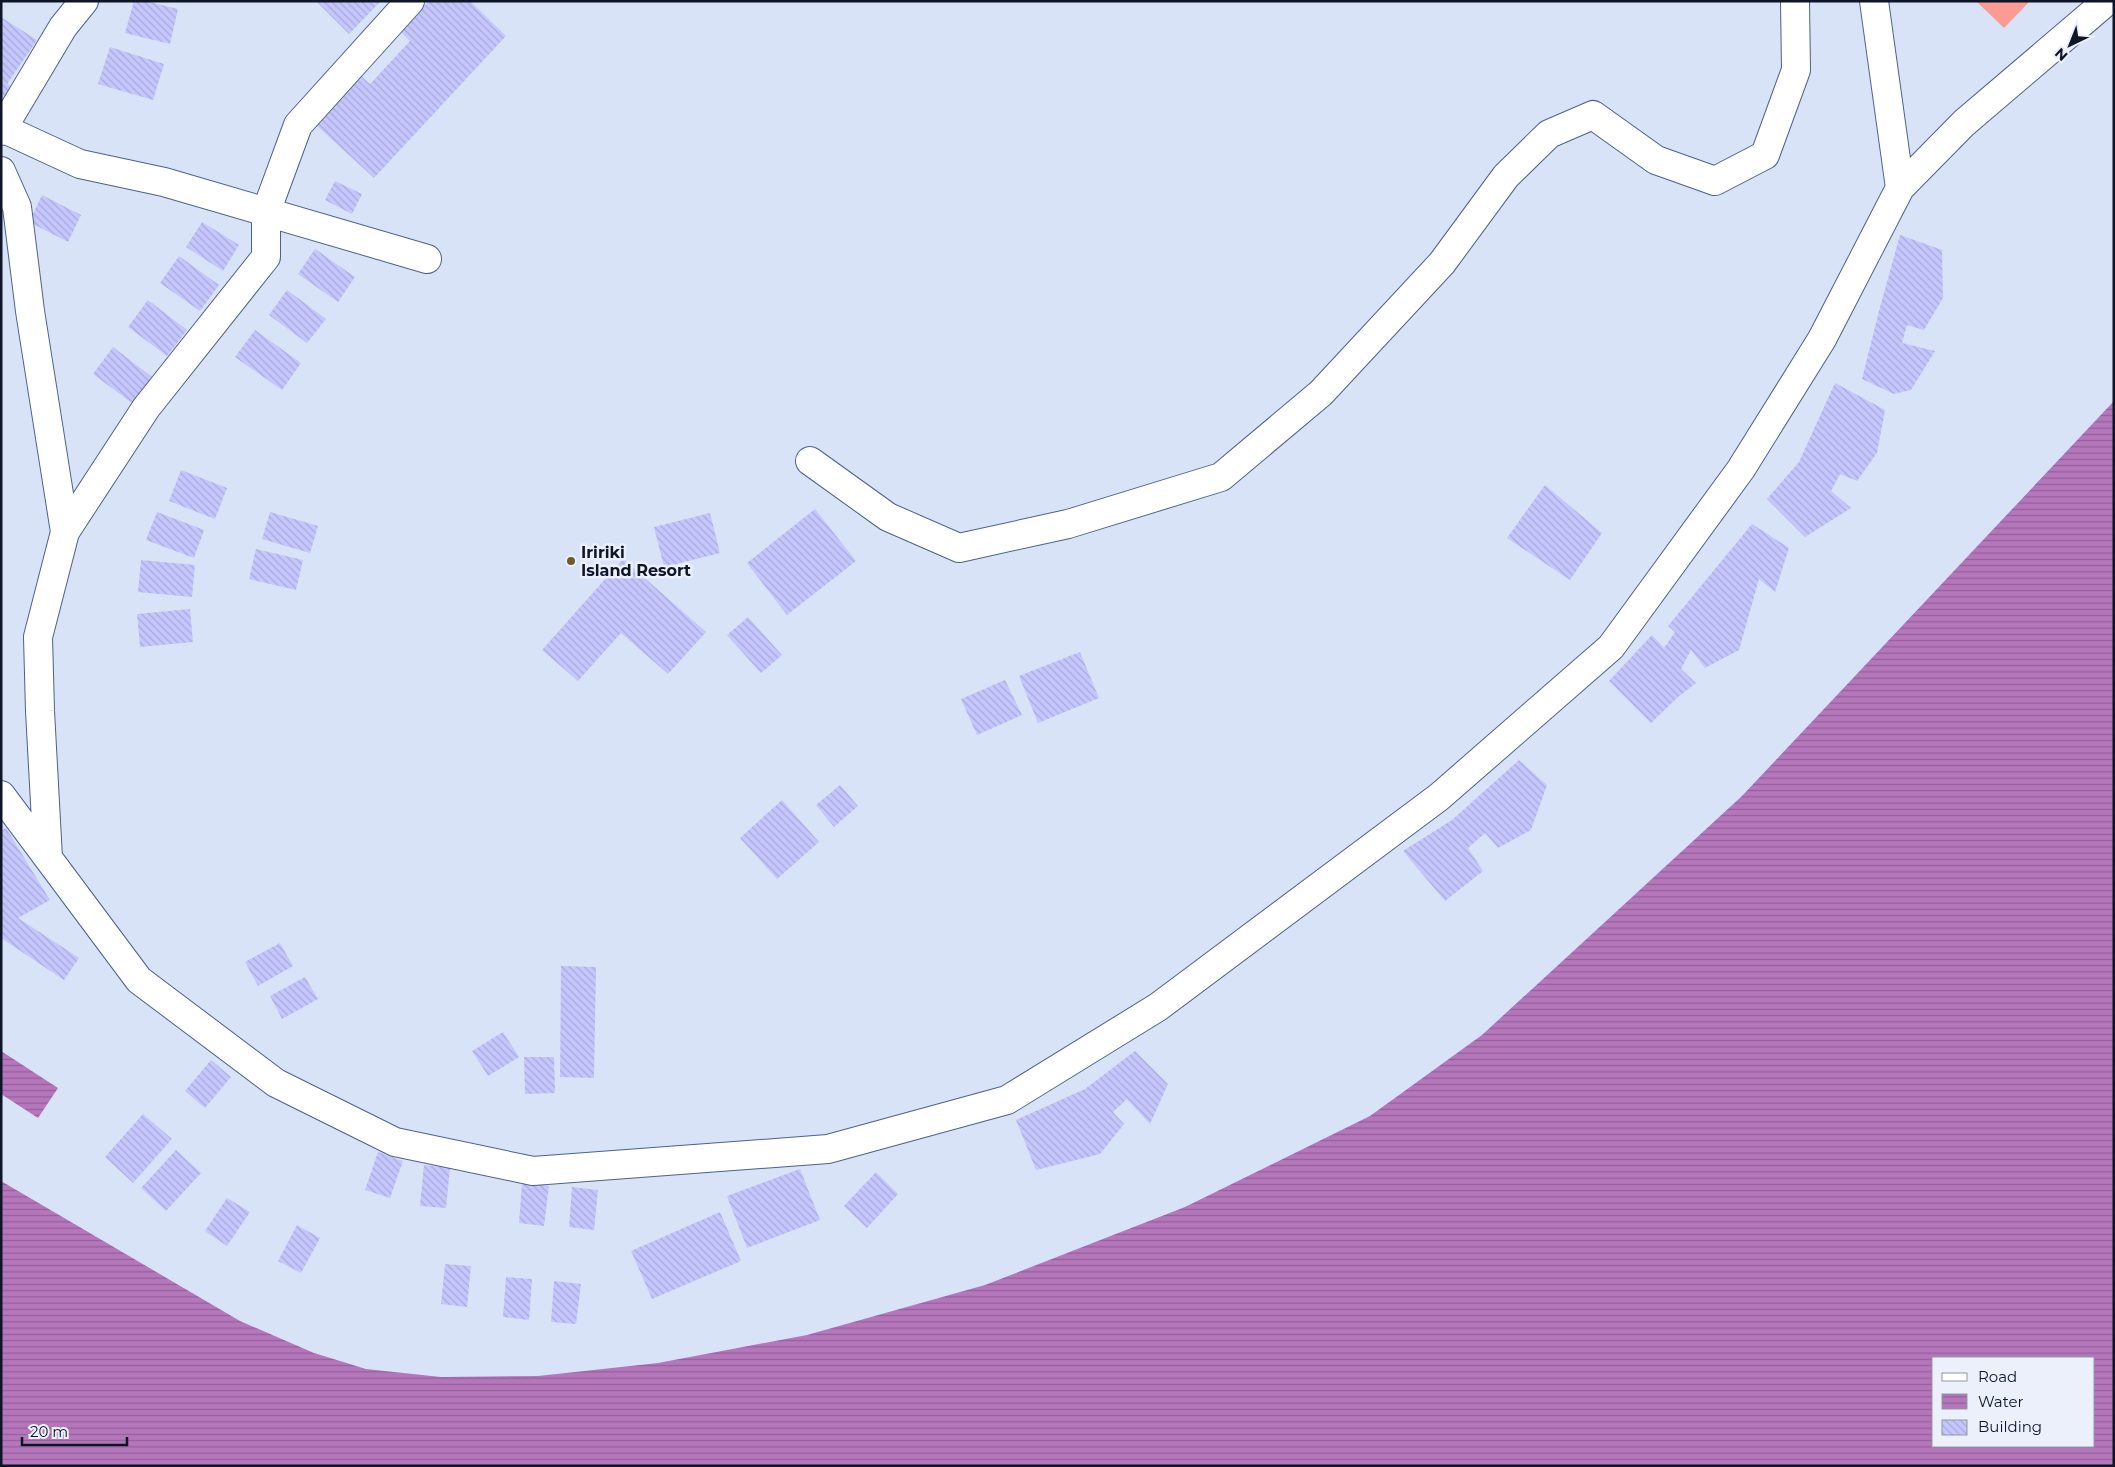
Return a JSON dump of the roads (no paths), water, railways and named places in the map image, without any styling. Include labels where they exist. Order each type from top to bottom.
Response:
[{"type":"street","points":[[84,1],[63,27],[2,130],[80,164],[164,182],[427,259]]},
{"type":"street","points":[[48,858],[38,637],[65,532],[146,408],[266,257],[266,212],[298,125],[410,1]]},
{"type":"street","points":[[810,461],[888,516],[959,548],[1068,524],[1221,477],[1321,393],[1442,263],[1506,176],[1549,134],[1593,115],[1656,160],[1715,181],[1765,154],[1796,70],[1795,1]]},
{"type":"street","points":[[1874,1],[1900,188]]},
{"type":"street","points":[[1,795],[139,980],[276,1083],[395,1142],[533,1171],[828,1149],[1007,1100],[1158,1007],[1400,826],[1439,796],[1611,647],[1741,468],[1822,339],[1900,188],[1964,123],[2107,1]]},
{"type":"street","points":[[1,171],[17,207],[30,312],[65,532]]},
{"type":"water","points":[[2114,401],[2114,1466],[1,1466],[1,1181],[240,1321],[314,1353],[366,1369],[441,1377],[538,1376],[658,1363],[807,1335],[985,1285],[1185,1207],[1370,1116],[1482,1035],[1742,796]]},
{"type":"water","points":[[1,1051],[58,1088],[38,1118],[1,1094]]},
{"type":"place","name":"Iririki Island Resort","points":[[571,561]]}]
